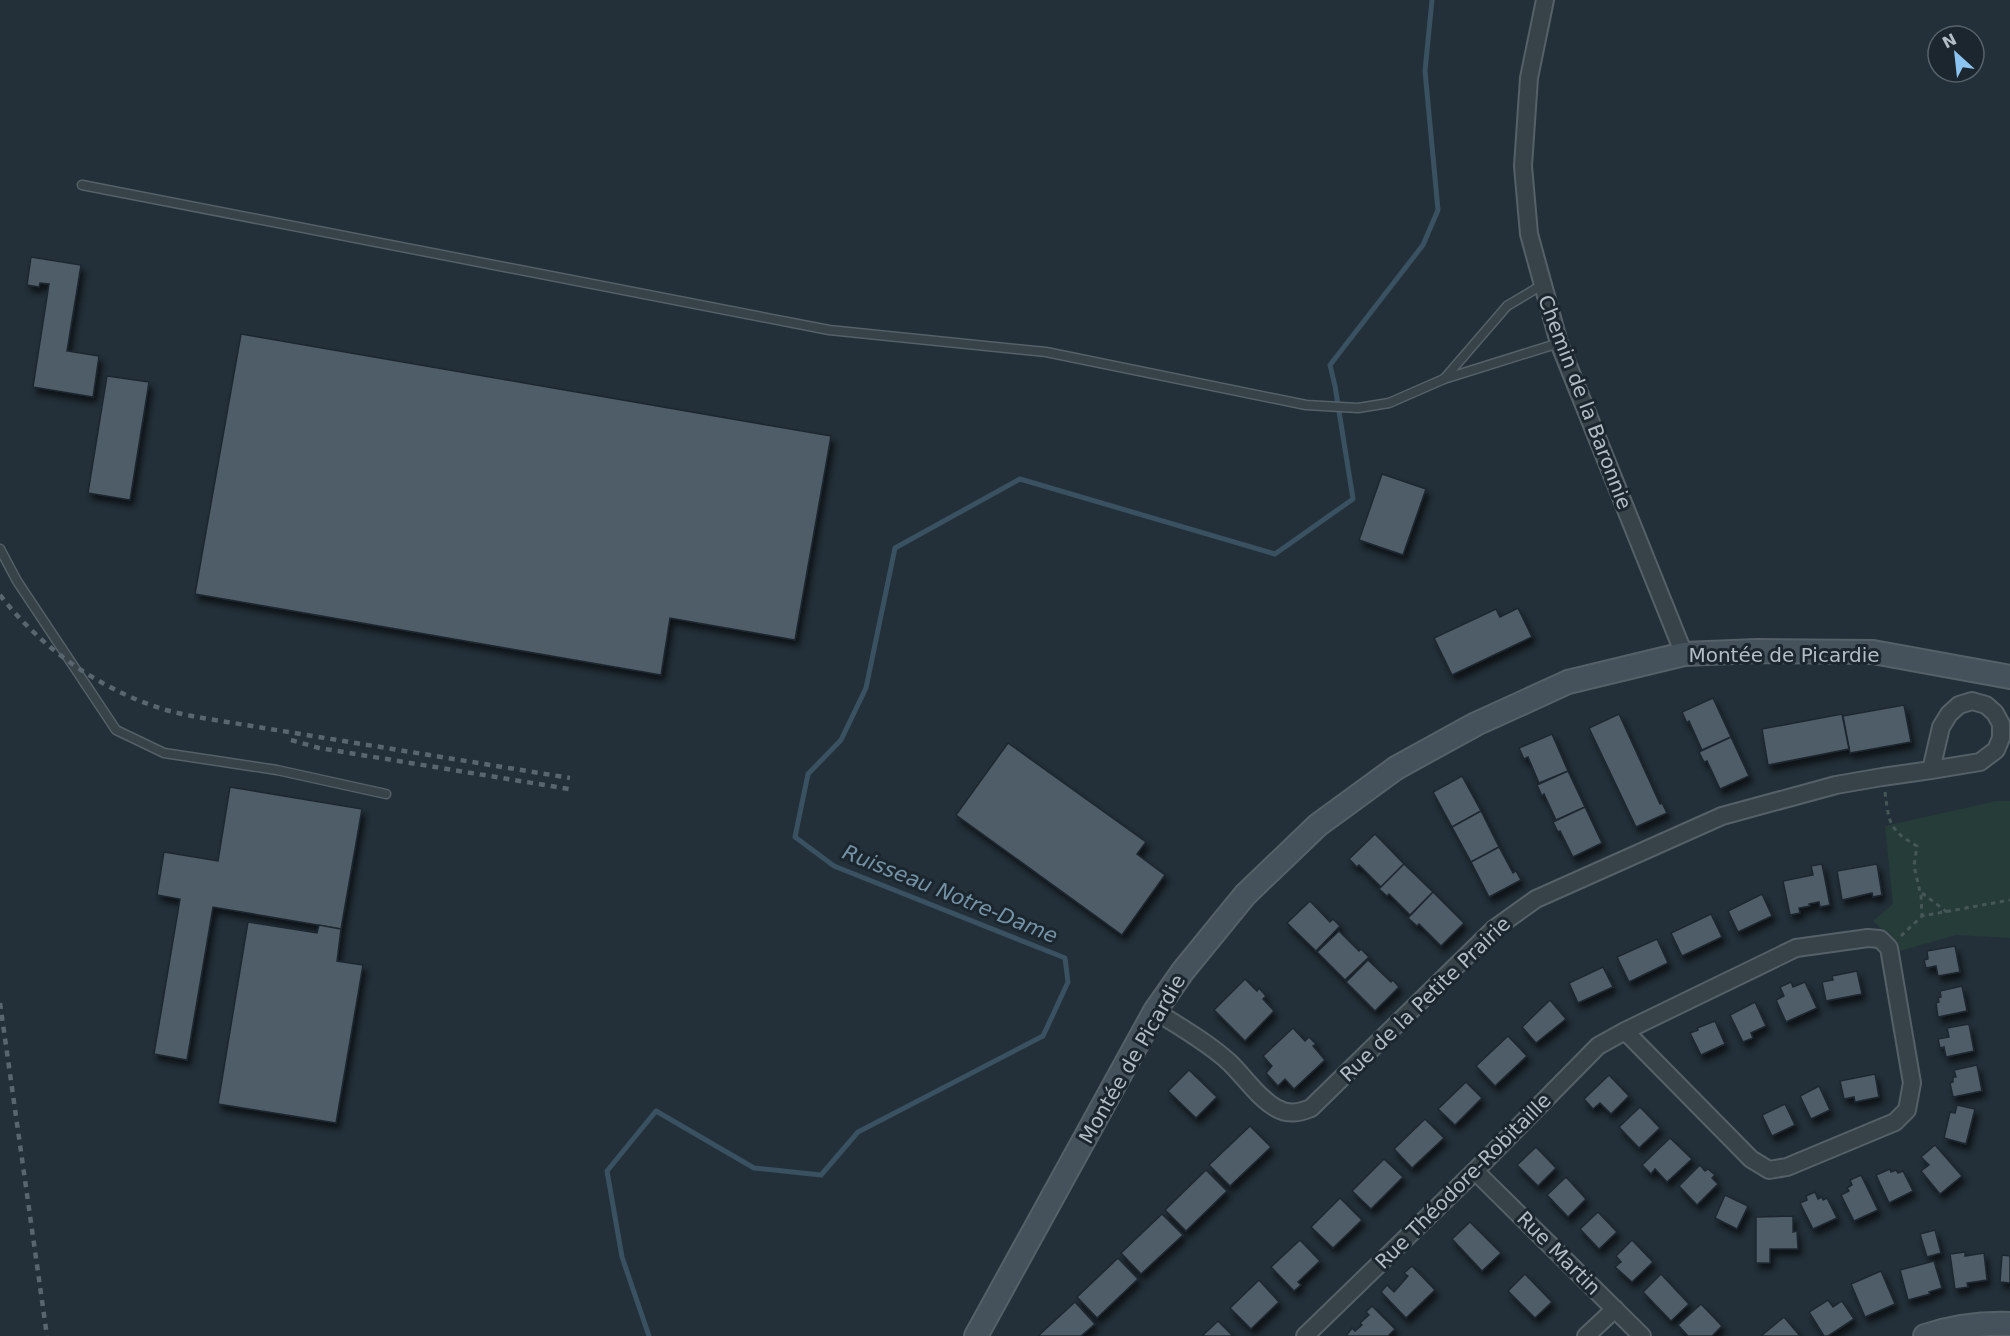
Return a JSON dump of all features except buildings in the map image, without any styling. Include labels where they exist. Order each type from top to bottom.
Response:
[{"type":"street","name":"Chemin de la Baronnie","points":[[1545,0],[1529,78],[1523,166],[1528,234],[1559,343],[1684,654]]},
{"type":"street","name":"Montée de Picardie","points":[[976,1336],[1155,1011],[1183,971],[1245,895],[1318,825],[1396,768],[1476,724],[1568,682],[1684,654],[1757,651],[1873,652],[2010,676]]},
{"type":"street","name":"Rue de la Petite Prairie","points":[[1155,1011],[1207,1044],[1276,1108],[1295,1114],[1311,1108],[1494,928],[1536,899],[1722,816],[1836,785],[1882,777],[1930,770],[1980,762],[1996,750],[2001,738],[2001,724],[1995,713],[1986,705],[1972,701],[1959,705],[1949,714],[1941,727],[1930,770]]},
{"type":"street","name":"Rue Théodore-Robitaille","points":[[1305,1336],[1475,1171],[1598,1046],[1796,948],[1868,938],[1880,939],[1889,948]]},
{"type":"street","points":[[1625,1031],[1751,1159],[1769,1170],[1787,1167],[1895,1122],[1907,1110],[1912,1083],[1889,948]]},
{"type":"street","name":"Rue Martin","points":[[1475,1171],[1642,1336]]},
{"type":"street","points":[[1586,1336],[1615,1309]]},
{"type":"street","points":[[1925,1336],[1990,1323],[2010,1324]]},
{"type":"lane","points":[[82,185],[829,330],[1046,352],[1306,405],[1358,408],[1389,403],[1444,379],[1559,343]]},
{"type":"lane","points":[[1444,379],[1507,306],[1542,285]]},
{"type":"lane","points":[[0,549],[16,581],[116,730],[164,753],[277,770],[386,794]]},
{"type":"path","points":[[1882,777],[1892,825],[1901,837],[1917,846],[1914,866],[1920,892],[1922,916]]},
{"type":"path","points":[[1920,892],[1947,912]]},
{"type":"path","points":[[1889,948],[1922,916],[2010,900]]},
{"type":"green space","points":[[1996,801],[2010,801],[2010,938],[1956,935],[1900,951],[1899,945],[1873,921],[1893,904],[1885,826]]},
{"type":"waterway","name":"Ruisseau Notre-Dame","points":[[649,1336],[622,1257],[607,1171],[656,1111],[754,1168],[821,1175],[858,1132],[1043,1036],[1068,982],[1065,958],[834,866],[795,837],[808,774],[841,740],[866,688],[895,548],[1020,479],[1275,554],[1353,499],[1330,365],[1423,245],[1438,210],[1425,71],[1432,0]]},
{"type":"railway","points":[[0,595],[34,633],[74,665],[118,691],[166,710],[207,719],[570,778]]},
{"type":"railway","points":[[291,740],[319,748],[569,789]]},
{"type":"railway","points":[[0,1003],[47,1336]]}]
